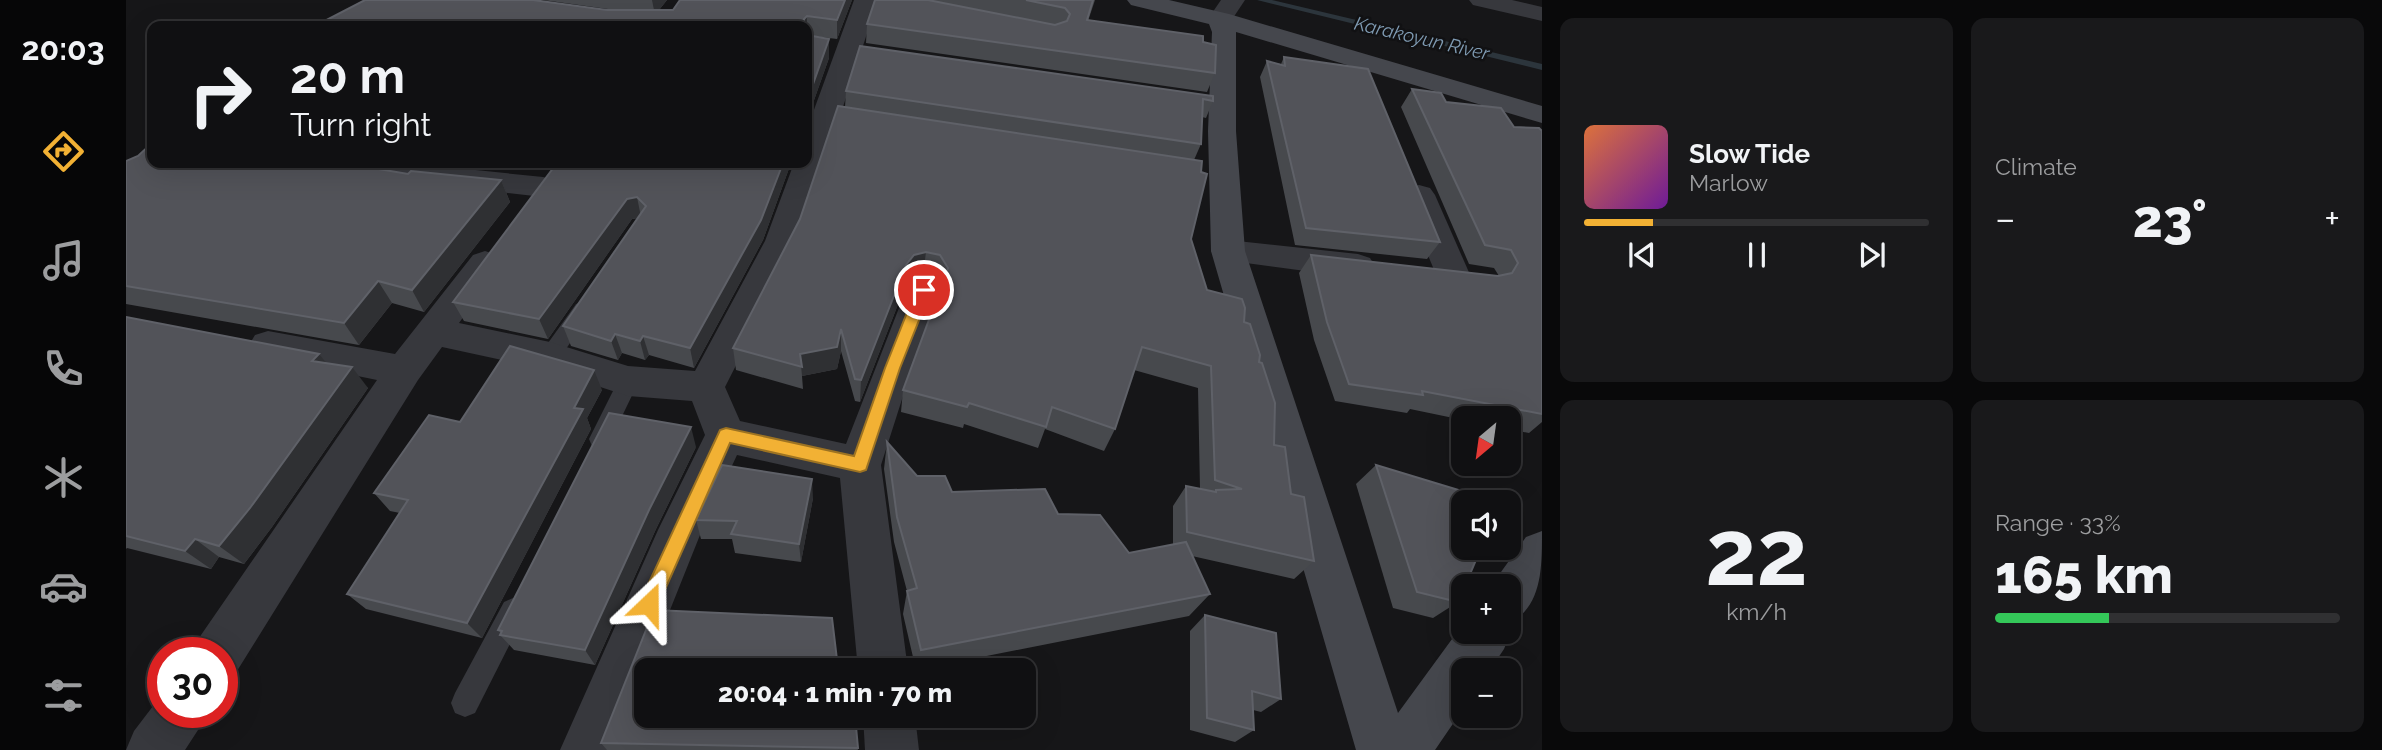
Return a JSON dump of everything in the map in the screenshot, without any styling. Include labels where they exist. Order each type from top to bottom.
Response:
[{"type":"street","points":[[1139,0],[1227,9],[1365,61],[1542,116]]},
{"type":"street","points":[[1481,0],[1542,14]]},
{"type":"street","points":[[812,161],[829,116],[847,51],[880,1]]},
{"type":"street","points":[[1227,9],[1209,103],[1210,176],[1228,251],[1383,750]]},
{"type":"street","points":[[1365,61],[1380,100]]},
{"type":"street","points":[[1228,251],[1468,278],[1405,163]]},
{"type":"street","points":[[419,168],[551,175]]},
{"type":"street","points":[[706,387],[782,241],[809,168]]},
{"type":"street","points":[[229,637],[404,370],[551,175]]},
{"type":"street","points":[[882,658],[860,465],[892,368],[924,290]]},
{"type":"street","points":[[433,331],[550,356],[628,381],[706,387]]},
{"type":"street","points":[[232,339],[404,370]]},
{"type":"street","points":[[587,750],[680,530],[726,435],[706,387]]},
{"type":"street","points":[[726,435],[860,465]]},
{"type":"street","points":[[1521,582],[1542,552]]},
{"type":"street","points":[[1403,750],[1478,644]]},
{"type":"street","points":[[153,750],[169,728]]},
{"type":"street","points":[[889,728],[892,750]]},
{"type":"lane","points":[[550,356],[595,291]]},
{"type":"lane","points":[[588,463],[628,381]]},
{"type":"lane","points":[[465,703],[522,594]]},
{"type":"building","points":[[365,0],[533,0],[607,10],[673,10],[680,0],[845,0],[837,20],[807,16],[804,21],[325,21]]},
{"type":"building","points":[[875,0],[928,0],[1055,25],[1067,21],[1070,14],[1065,8],[1026,0],[1093,0],[1087,20],[1203,36],[1203,42],[1216,45],[1215,73],[867,24]]},
{"type":"building","points":[[812,36],[829,39],[812,84]]},
{"type":"building","points":[[860,46],[1213,96],[1213,101],[1203,99],[1201,144],[846,91]]},
{"type":"building","points":[[1284,57],[1368,69],[1440,242],[1306,228],[1267,61],[1285,66]]},
{"type":"building","points":[[1412,89],[1441,93],[1446,102],[1501,108],[1514,127],[1539,128],[1542,131],[1542,414],[1521,410],[1521,406],[1500,406],[1422,391],[1423,395],[1349,384],[1327,322],[1311,255],[1498,276],[1512,273],[1518,263],[1511,250],[1485,245]]},
{"type":"building","points":[[838,106],[1202,161],[1201,172],[1207,174],[1191,239],[1207,290],[1242,299],[1245,308],[1244,322],[1250,324],[1260,355],[1259,362],[1262,363],[1275,403],[1274,445],[1285,447],[1291,494],[1304,497],[1314,561],[1187,532],[1186,486],[1216,492],[1242,489],[1215,480],[1211,366],[1142,347],[1115,429],[1052,407],[1046,427],[969,403],[967,407],[903,390],[948,268],[940,255],[926,252],[914,255],[906,265],[861,380],[855,379],[841,329],[837,347],[800,354],[802,367],[733,348],[800,219]]},
{"type":"building","points":[[147,148],[147,168],[373,168],[408,174],[411,171],[501,180],[412,290],[378,281],[344,323],[126,286],[126,161],[138,156]]},
{"type":"building","points":[[553,168],[781,168],[761,220],[690,348],[643,336],[640,341],[615,334],[611,341],[563,326],[646,206],[637,197],[627,199],[539,319],[453,302]]},
{"type":"building","points":[[126,317],[319,354],[312,361],[352,367],[250,508],[219,546],[195,539],[185,551],[126,536]]},
{"type":"building","points":[[510,346],[594,370],[574,408],[583,409],[467,623],[347,594],[408,500],[374,493],[429,415],[460,422]]},
{"type":"building","points":[[609,413],[691,427],[649,510],[585,650],[500,635],[502,631],[498,630]]},
{"type":"building","points":[[887,442],[917,476],[945,476],[952,492],[1045,489],[1058,514],[1100,515],[1129,553],[1186,542],[1210,594],[921,650],[907,591],[917,588],[897,517]]},
{"type":"building","points":[[722,465],[812,479],[799,544],[731,534],[737,521],[696,520]]},
{"type":"building","points":[[1376,465],[1458,490],[1451,490],[1451,560],[1476,560],[1470,574],[1451,574],[1451,600],[1417,592]]},
{"type":"building","points":[[654,610],[832,618],[837,658],[635,658]]},
{"type":"building","points":[[1205,615],[1276,633],[1281,699],[1252,691],[1254,730],[1207,718]]},
{"type":"building","points":[[634,660],[634,728],[856,728],[858,748],[601,743]]},
{"type":"waterway","name":"Karakoyun River","points":[[1261,0],[1542,67]]},
{"type":"route","points":[[649,604],[680,530],[726,435],[860,465],[892,368],[924,290]]}]
